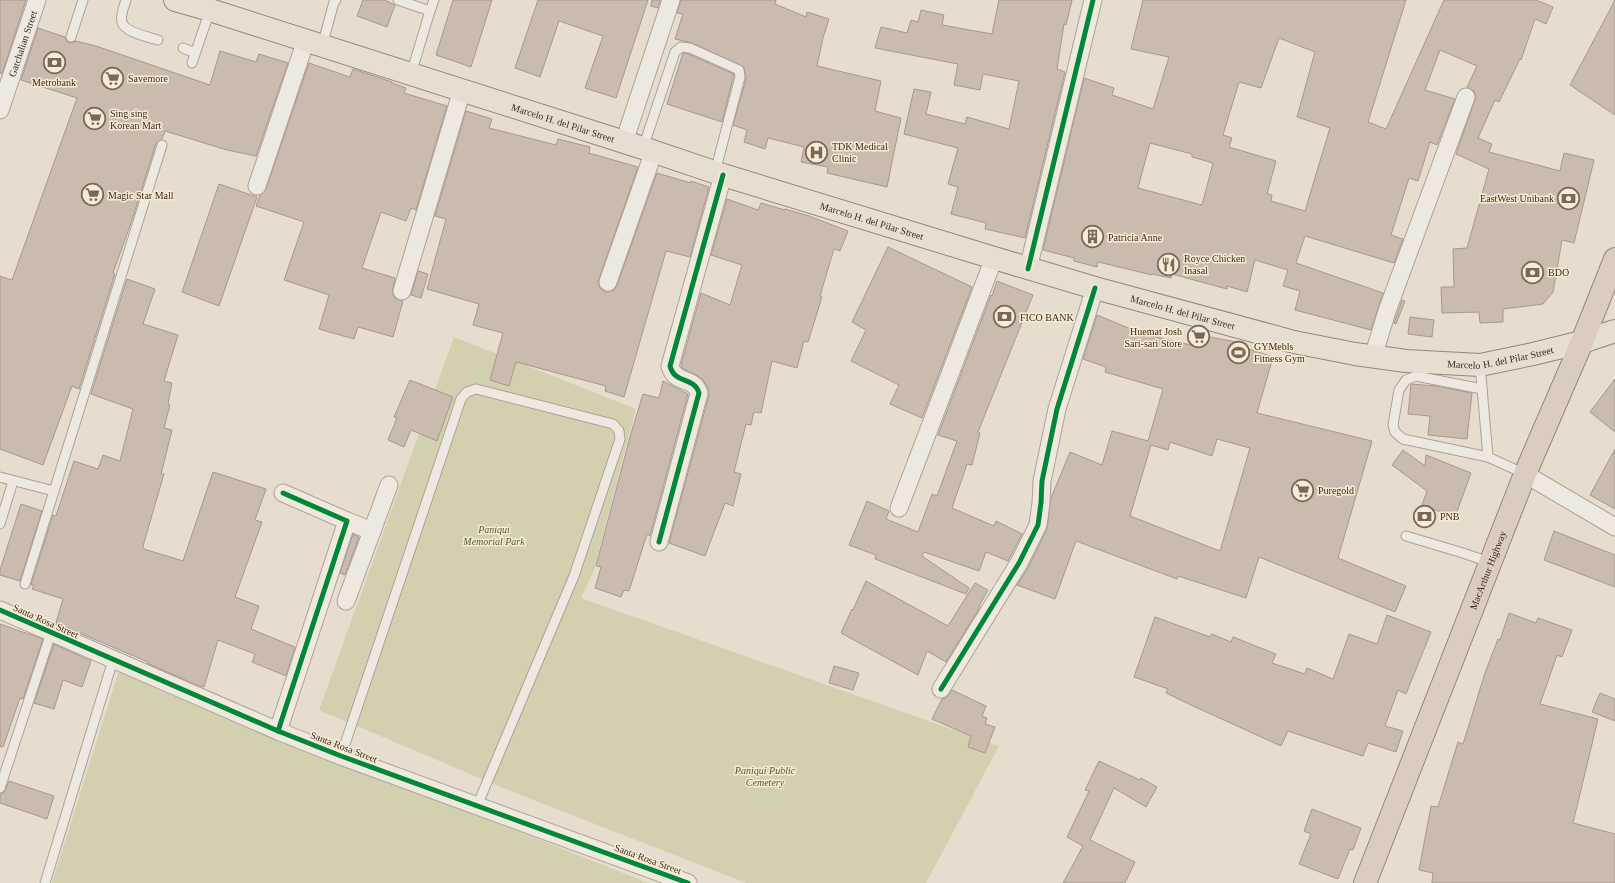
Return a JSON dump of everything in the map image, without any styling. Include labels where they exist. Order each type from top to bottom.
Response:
[{"type":"highway","name":"MacArthur Highway","points":[[1364,883],[1489,562],[1582,342],[1615,259]]},
{"type":"main road","name":"Marcelo H. del Pilar Street","points":[[175,0],[641,147],[719,174],[1028,269],[1294,342],[1373,357],[1406,361],[1480,365],[1510,360],[1582,342],[1615,331]]},
{"type":"street","name":"Gatchalian Street","points":[[0,110],[37,0]]},
{"type":"street","points":[[608,282],[641,147],[671,0]]},
{"type":"street","points":[[1028,269],[1093,0]]},
{"type":"street","points":[[257,186],[314,43]]},
{"type":"street","points":[[402,291],[462,90]]},
{"type":"street","points":[[1373,357],[1387,311],[1466,97]]},
{"type":"street","points":[[659,542],[699,393],[697,387],[692,383],[678,378],[672,373],[670,366],[719,174]]},
{"type":"street","points":[[899,508],[994,258]]},
{"type":"street","points":[[941,689],[1018,563],[1038,525],[1042,481],[1057,409],[1095,288]]},
{"type":"street","points":[[1525,474],[1615,527]]},
{"type":"street","points":[[346,602],[389,484]]},
{"type":"street","points":[[283,494],[372,531]]},
{"type":"street","points":[[278,731],[347,521]]},
{"type":"street","name":"Santa Rosa Street","points":[[0,610],[278,731],[341,756],[688,883]]},
{"type":"lane","points":[[71,37],[83,0]]},
{"type":"lane","points":[[126,0],[121,17],[122,24],[126,29],[158,40]]},
{"type":"lane","points":[[314,43],[336,0]]},
{"type":"lane","points":[[398,0],[430,11]]},
{"type":"lane","points":[[411,74],[434,0]]},
{"type":"lane","points":[[192,63],[210,10]]},
{"type":"lane","points":[[641,147],[675,52],[681,47],[690,48],[739,70],[740,77],[719,174]]},
{"type":"lane","points":[[183,48],[195,53]]},
{"type":"lane","points":[[25,584],[162,145]]},
{"type":"lane","points":[[1480,365],[1488,457]]},
{"type":"lane","points":[[1482,389],[1416,376],[1406,380],[1399,390],[1393,425],[1395,432],[1403,439],[1488,457],[1525,474]]},
{"type":"lane","points":[[341,756],[461,399],[467,392],[476,389],[613,424],[619,431],[620,439],[585,547],[560,611],[477,806]]},
{"type":"lane","points":[[0,477],[54,491]]},
{"type":"lane","points":[[0,524],[13,481]]},
{"type":"lane","points":[[1406,536],[1489,562]]},
{"type":"lane","points":[[0,788],[51,633]]},
{"type":"lane","points":[[45,883],[113,660]]},
{"type":"path","points":[[645,299],[685,162]]},
{"type":"green space","points":[[454,337],[636,409],[594,570],[581,598],[999,746],[926,883],[746,883],[503,788],[319,710]]},
{"type":"green space","points":[[119,670],[648,883],[52,883]]},
{"type":"building","points":[[0,0],[26,0],[2,74],[0,73]]},
{"type":"building","points":[[363,0],[385,0],[395,5],[387,27],[357,16]]},
{"type":"building","points":[[453,0],[492,0],[471,67],[436,55]]},
{"type":"building","points":[[538,0],[648,0],[616,98],[585,88],[603,36],[559,21],[540,77],[515,68]]},
{"type":"building","points":[[652,0],[660,0],[658,8],[651,6]]},
{"type":"building","points":[[681,0],[776,0],[775,4],[806,17],[807,12],[829,19],[817,66],[881,81],[875,111],[901,118],[887,187],[827,173],[828,167],[801,162],[804,147],[768,138],[765,149],[744,142],[747,130],[733,125],[746,79],[744,67],[692,43],[675,39],[683,14],[677,13]]},
{"type":"building","points":[[999,0],[1072,0],[1066,25],[1064,24],[1057,69],[1065,72],[1025,238],[985,229],[986,223],[951,214],[958,187],[948,184],[958,148],[904,134],[914,89],[931,92],[926,114],[965,124],[967,117],[1009,129],[1019,81],[983,74],[980,90],[954,85],[958,64],[875,48],[881,27],[907,33],[911,20],[918,22],[921,10],[944,15],[942,25],[992,34]]},
{"type":"building","points":[[1143,0],[1406,0],[1368,122],[1386,129],[1444,0],[1536,0],[1553,7],[1546,24],[1535,19],[1521,60],[1520,59],[1499,102],[1495,100],[1478,138],[1492,144],[1489,152],[1560,171],[1564,153],[1594,160],[1574,243],[1562,240],[1553,292],[1543,304],[1503,309],[1503,322],[1480,323],[1479,312],[1442,313],[1441,287],[1454,287],[1453,249],[1467,248],[1489,169],[1456,154],[1476,96],[1474,91],[1467,87],[1477,66],[1440,50],[1425,90],[1455,99],[1437,145],[1430,142],[1418,181],[1409,178],[1391,235],[1403,239],[1394,263],[1305,236],[1296,263],[1383,293],[1371,330],[1295,310],[1300,291],[1283,286],[1288,270],[1255,260],[1247,292],[1227,286],[1227,289],[1172,274],[1171,278],[1152,275],[1098,262],[1097,267],[1074,261],[1074,258],[1043,250],[1084,78],[1114,88],[1112,95],[1153,109],[1169,57],[1131,49]],"holes":[[[1279,38],[1315,52],[1297,117],[1330,128],[1305,211],[1271,201],[1272,195],[1267,194],[1276,161],[1229,147],[1232,138],[1223,135],[1239,82],[1261,88]],[[1150,143],[1192,154],[1192,157],[1213,163],[1202,205],[1138,188]]]},
{"type":"building","points":[[1615,0],[1615,115],[1570,85]]},
{"type":"building","name":"Magic Star Mall","points":[[38,28],[65,37],[66,41],[70,43],[76,41],[96,46],[210,85],[220,51],[256,62],[259,54],[288,63],[256,156],[227,150],[165,131],[162,139],[156,143],[132,220],[113,273],[115,274],[79,389],[72,386],[43,465],[0,449],[0,276],[12,280],[77,98],[21,80]]},
{"type":"building","points":[[683,53],[734,74],[722,122],[667,104]]},
{"type":"building","points":[[309,63],[350,77],[353,69],[406,88],[404,93],[447,106],[416,210],[411,208],[406,221],[381,212],[362,268],[395,278],[392,294],[395,298],[403,301],[393,337],[358,327],[354,339],[319,329],[329,295],[284,280],[304,222],[256,206],[260,195],[266,189]]},
{"type":"building","points":[[466,111],[492,119],[489,128],[556,145],[558,139],[590,147],[589,153],[638,167],[599,279],[598,283],[600,288],[605,292],[614,290],[617,285],[657,173],[709,187],[690,257],[666,251],[624,397],[605,391],[606,386],[516,362],[509,386],[490,380],[503,333],[473,325],[479,304],[427,289],[446,219],[435,216]]},
{"type":"building","points":[[219,184],[257,197],[219,306],[182,292]]},
{"type":"building","points":[[727,199],[758,210],[761,203],[785,209],[809,216],[848,231],[840,251],[834,249],[820,296],[822,297],[808,342],[804,341],[797,368],[772,361],[761,413],[754,412],[751,425],[746,424],[734,472],[741,474],[733,506],[725,503],[705,556],[669,543],[709,395],[704,381],[698,376],[682,368],[681,365],[701,293],[730,305],[742,265],[711,255]]},
{"type":"building","points":[[888,247],[972,287],[922,418],[890,404],[899,385],[851,361],[866,330],[852,322]]},
{"type":"building","points":[[418,271],[428,274],[421,298],[411,295]]},
{"type":"building","points":[[127,279],[155,289],[143,324],[178,335],[164,381],[172,383],[168,404],[170,405],[164,428],[172,430],[161,474],[164,474],[143,546],[144,549],[183,561],[213,472],[266,489],[255,520],[262,522],[235,597],[259,606],[251,629],[295,647],[286,676],[252,662],[255,654],[218,640],[204,687],[194,684],[147,663],[148,662],[56,623],[63,599],[32,589],[34,585],[31,585],[53,515],[56,516],[74,461],[98,469],[103,455],[120,461],[133,409],[91,394]]},
{"type":"building","points":[[997,281],[1033,295],[978,432],[980,433],[972,465],[967,464],[952,508],[994,526],[996,521],[1022,534],[1008,561],[986,552],[979,571],[924,552],[922,556],[969,588],[966,594],[875,559],[876,555],[849,545],[867,501],[889,511],[886,519],[918,532],[932,494],[937,496],[957,441],[938,435]]},
{"type":"building","points":[[1402,300],[1405,301],[1396,324],[1394,323]]},
{"type":"building","points":[[1097,315],[1143,334],[1191,345],[1194,334],[1247,344],[1246,348],[1273,357],[1257,413],[1372,441],[1338,558],[1406,586],[1395,612],[1259,557],[1246,598],[1178,576],[1177,579],[1076,541],[1055,599],[1017,585],[1028,568],[1047,529],[1051,498],[1070,452],[1102,465],[1112,431],[1148,441],[1163,389],[1105,372],[1106,367],[1083,359]],"holes":[[[1217,439],[1250,448],[1220,551],[1130,516],[1151,445],[1168,450],[1170,442],[1212,456]]]},
{"type":"building","points":[[1410,317],[1434,320],[1432,337],[1408,334]]},
{"type":"building","points":[[1615,379],[1615,432],[1590,412]]},
{"type":"building","points":[[410,380],[453,397],[437,441],[411,430],[404,447],[388,440],[397,418],[394,417]]},
{"type":"building","points":[[663,381],[688,394],[650,536],[647,534],[629,591],[624,590],[621,597],[595,588],[601,567],[596,566],[630,437],[643,394],[659,398]]},
{"type":"building","points":[[1411,384],[1436,386],[1472,393],[1467,439],[1428,435],[1430,416],[1408,414]]},
{"type":"building","points":[[1615,449],[1615,509],[1590,495]]},
{"type":"building","points":[[1403,450],[1425,466],[1426,455],[1471,473],[1455,517],[1422,505],[1427,491],[1392,465]]},
{"type":"building","points":[[21,504],[42,511],[20,581],[0,575],[0,570]]},
{"type":"building","points":[[1554,531],[1615,555],[1615,587],[1544,560]]},
{"type":"building","points":[[353,534],[359,537],[345,575],[340,573]]},
{"type":"building","points":[[866,581],[948,626],[975,583],[988,590],[979,606],[980,607],[946,662],[927,651],[918,675],[841,633]]},
{"type":"building","points":[[1509,613],[1536,623],[1538,618],[1572,630],[1562,657],[1557,655],[1540,704],[1598,719],[1573,823],[1615,834],[1615,883],[1432,883],[1433,873],[1419,870],[1431,806],[1438,807],[1458,742],[1463,744],[1485,673],[1498,639],[1500,640]]},
{"type":"building","points":[[1387,615],[1431,632],[1406,694],[1398,690],[1385,726],[1403,731],[1396,752],[1368,743],[1363,756],[1288,731],[1281,746],[1166,693],[1168,689],[1134,677],[1155,617],[1210,637],[1212,634],[1231,642],[1233,637],[1276,654],[1272,663],[1305,674],[1307,668],[1333,679],[1349,634],[1377,644]]},
{"type":"building","points":[[0,624],[43,639],[23,699],[20,698],[3,747],[0,747]]},
{"type":"building","points":[[54,644],[91,661],[82,687],[63,680],[54,709],[34,703]]},
{"type":"building","points":[[834,666],[859,673],[853,690],[829,683]]},
{"type":"building","points":[[952,690],[986,706],[982,716],[987,718],[985,724],[995,727],[985,753],[968,747],[971,736],[932,719],[942,699],[946,698]]},
{"type":"building","points":[[1600,693],[1615,699],[1615,721],[1592,712]]},
{"type":"building","points":[[1099,761],[1140,780],[1141,778],[1157,787],[1146,807],[1114,788],[1090,840],[1135,862],[1125,883],[1063,883],[1083,846],[1067,837],[1089,791],[1085,790]]},
{"type":"building","points":[[9,781],[54,796],[47,819],[0,803],[0,794],[4,792]]},
{"type":"building","points":[[1312,809],[1361,828],[1353,850],[1350,849],[1338,879],[1299,864],[1311,834],[1304,831]]},
{"type":"cycle path","points":[[1028,269],[1093,0]]},
{"type":"cycle path","points":[[659,542],[699,393],[693,384],[676,376],[672,372],[670,366],[723,175]]},
{"type":"cycle path","points":[[941,689],[1019,563],[1038,525],[1042,481],[1057,409],[1095,288]]},
{"type":"cycle path","points":[[278,731],[347,521],[283,493]]},
{"type":"cycle path","points":[[0,610],[278,731],[341,756],[688,883]]},
{"type":"place","name":"Metrobank","points":[[54,62]]},
{"type":"place","name":"Savemore","points":[[112,78]]},
{"type":"place","name":"Sing sing Korean Mart","points":[[94,119]]},
{"type":"place","name":"TDK Medical Clinic","points":[[816,152]]},
{"type":"place","name":"Magic Star Mall","points":[[92,195]]},
{"type":"place","name":"EastWest Unibank","points":[[1569,198]]},
{"type":"place","name":"Patricia Anne","points":[[1092,237]]},
{"type":"place","name":"Royce Chicken Inasal","points":[[1168,264]]},
{"type":"place","name":"BDO","points":[[1532,272]]},
{"type":"place","name":"FICO BANK","points":[[1004,317]]},
{"type":"place","name":"Huemat Josh Sari-sari Store","points":[[1198,337]]},
{"type":"place","name":"GYMebls Fitness Gym","points":[[1239,352]]},
{"type":"place","name":"Puregold","points":[[1302,490]]},
{"type":"place","name":"PNB","points":[[1424,516]]},
{"type":"park label","name":"Paniqui Memorial Park","points":[[494,534]]},
{"type":"park label","name":"Paniqui Public Cemetery","points":[[765,776]]}]
